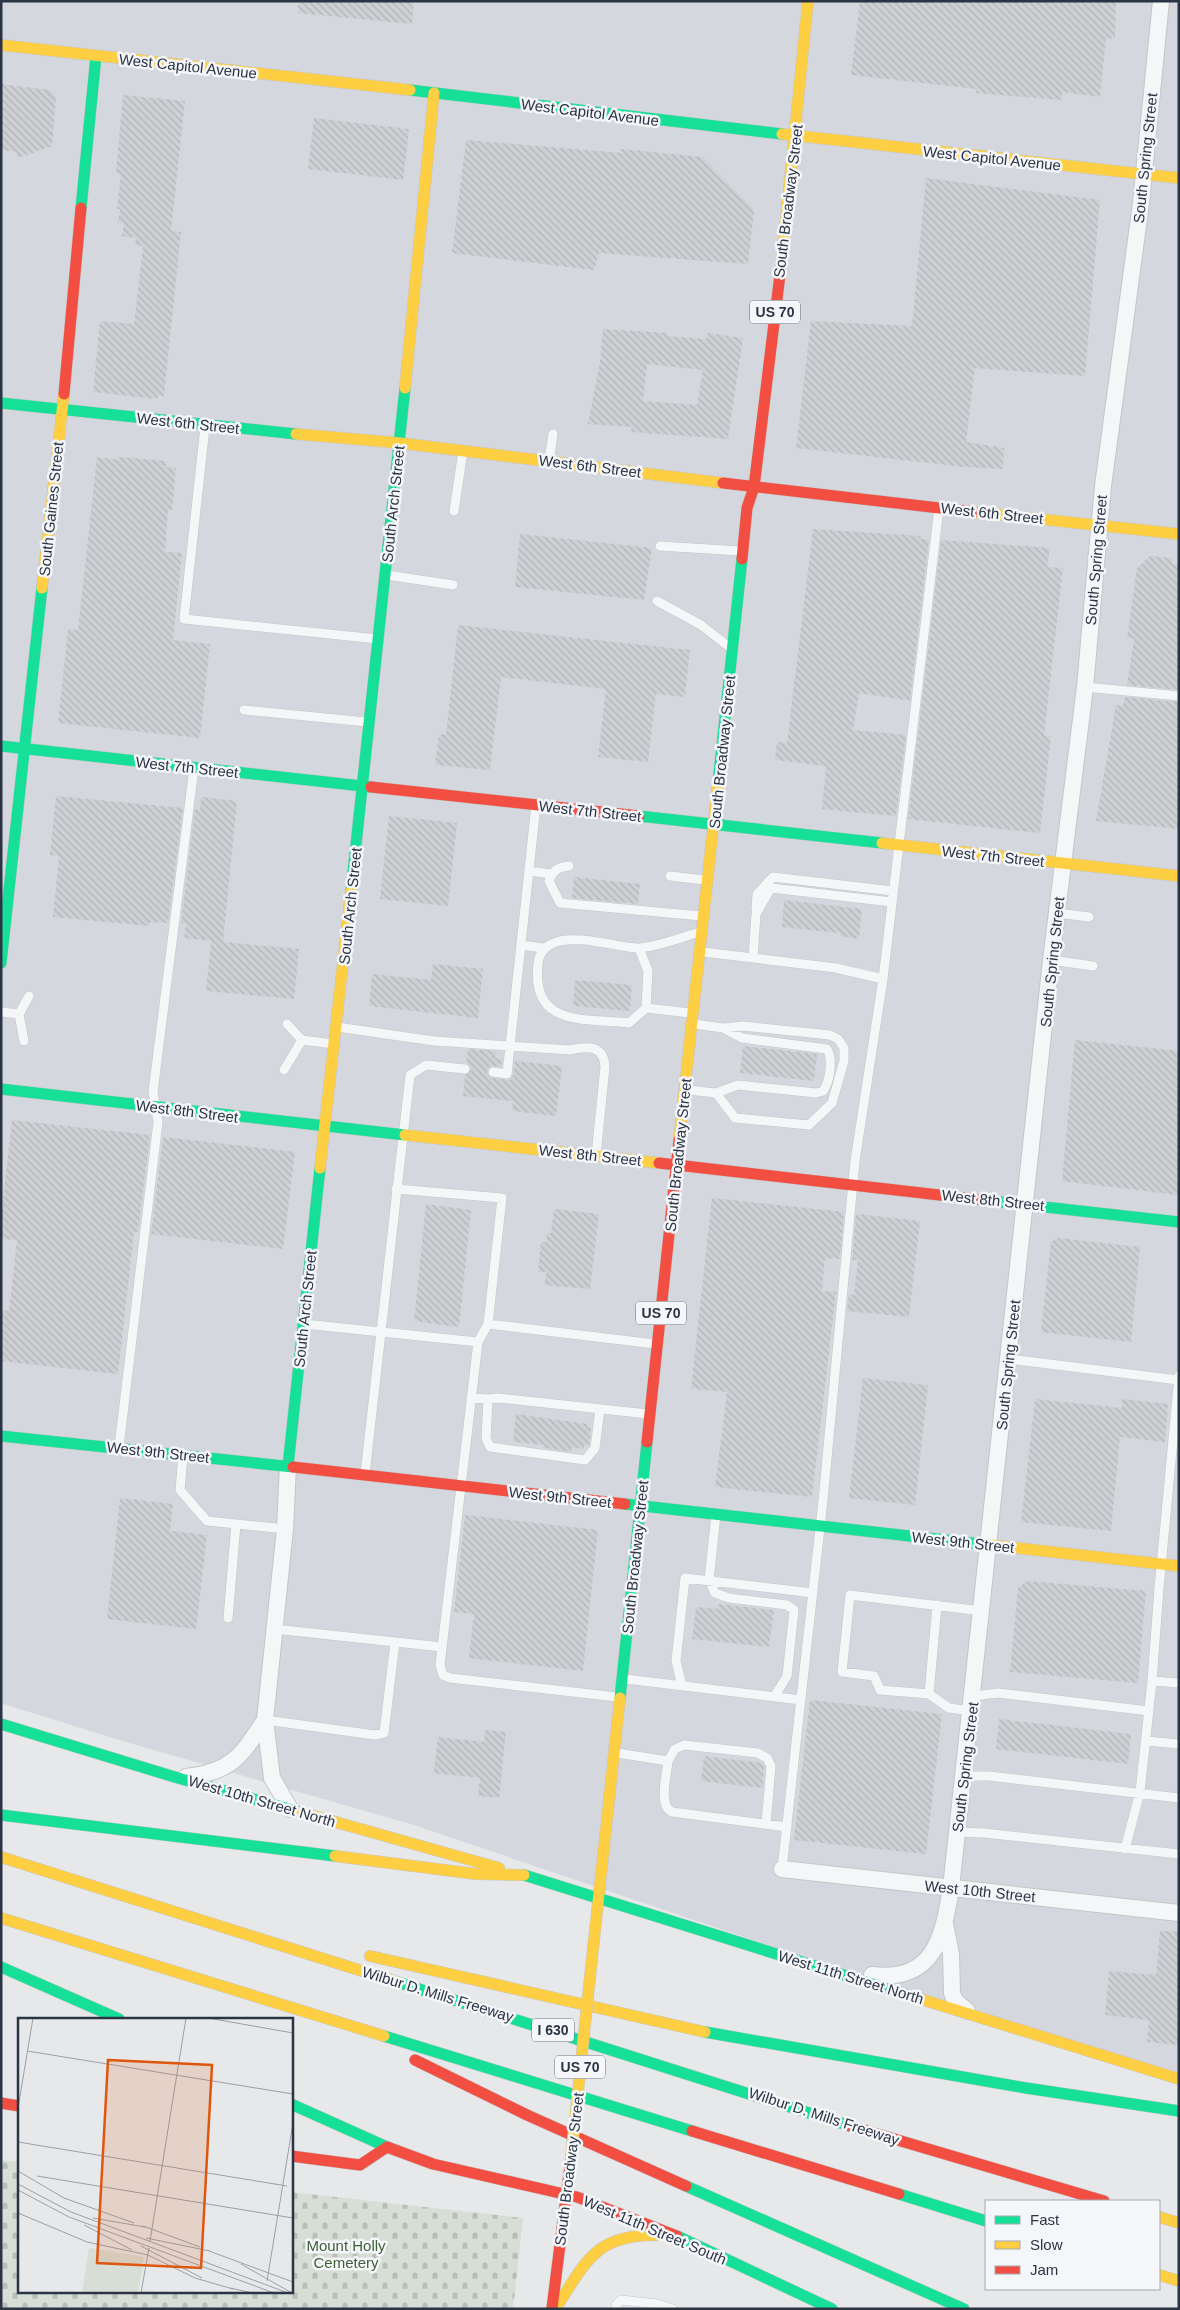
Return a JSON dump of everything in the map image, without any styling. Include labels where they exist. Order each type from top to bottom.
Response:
[{"type":"main road","name":"South Broadway Street","points":[[553,2309],[571,2158],[747,508],[754,487],[795,136],[808,1]]},
{"type":"main road","name":"West Capitol Avenue","points":[[1,45],[434,92],[616,116],[1179,178]]},
{"type":"main road","name":"South Gaines Street","points":[[1,963],[62,410],[96,56]]},
{"type":"main road","name":"South Arch Street","points":[[288,1466],[386,575],[434,92]]},
{"type":"main road","name":"West 6th Street","points":[[1,403],[205,426],[400,443],[754,487],[1179,534]]},
{"type":"main road","name":"West 7th Street","points":[[1,746],[1179,876]]},
{"type":"main road","name":"West 8th Street","points":[[1,1089],[1025,1203],[1179,1222]]},
{"type":"main road","name":"West 9th Street","points":[[1,1436],[365,1474],[1179,1566]]},
{"type":"main road","name":"West 10th Street North","points":[[1,1724],[178,1778],[524,1875]]},
{"type":"main road","points":[[1,1815],[476,1874],[524,1875]]},
{"type":"main road","name":"Wilbur D. Mills Freeway","points":[[1,1857],[871,2132],[1101,2200]]},
{"type":"main road","name":"West 11th Street North","points":[[524,1875],[1179,2079]]},
{"type":"main road","points":[[167,1909],[310,1942]]},
{"type":"main road","points":[[1,1918],[985,2222]]},
{"type":"main road","points":[[358,1953],[736,2039],[1007,2085],[1179,2111]]},
{"type":"main road","points":[[1,1967],[117,2018]]},
{"type":"main road","points":[[345,2025],[527,2115],[964,2309]]},
{"type":"main road","points":[[1,2104],[18,2106]]},
{"type":"main road","name":"West 11th Street South","points":[[292,2104],[411,2158],[471,2175],[529,2184],[599,2204],[675,2236],[812,2304],[832,2309]]},
{"type":"main road","points":[[292,2156],[360,2165],[374,2158],[387,2147]]},
{"type":"main road","points":[[1160,2217],[1179,2223]]},
{"type":"main road","points":[[553,2309],[590,2257],[606,2242],[619,2236],[635,2233],[675,2236]]},
{"type":"main road","points":[[1160,2275],[1179,2281]]},
{"type":"street","name":"South Spring Street","points":[[833,1971],[888,1977],[906,1973],[923,1966],[928,1960],[945,1924],[951,1888],[1051,960],[1085,687],[1103,486],[1144,174],[1160,1]]},
{"type":"street","name":"South Arch Street","points":[[288,1466],[285,1529],[265,1720],[272,1778],[290,1809]]},
{"type":"street","name":"South Arch Street","points":[[178,1778],[207,1775],[231,1763],[244,1751],[265,1720]]},
{"type":"street","name":"West 10th Street","points":[[782,1869],[1179,1913]]},
{"type":"street","name":"South Spring Street","points":[[945,1924],[951,1954],[952,1993],[955,2001],[971,2014]]},
{"type":"lane","points":[[205,426],[184,619],[379,639]]},
{"type":"lane","points":[[549,462],[553,434]]},
{"type":"lane","points":[[454,511],[463,451]]},
{"type":"lane","points":[[782,1869],[820,1526],[855,1161],[883,979],[939,507]]},
{"type":"lane","points":[[660,546],[743,551]]},
{"type":"lane","points":[[386,575],[453,585]]},
{"type":"lane","points":[[657,601],[701,625],[733,650]]},
{"type":"lane","points":[[1126,690],[1143,685]]},
{"type":"lane","points":[[1085,687],[1179,696]]},
{"type":"lane","points":[[244,710],[370,722]]},
{"type":"lane","points":[[119,1448],[158,1122],[153,1092],[194,767]]},
{"type":"lane","points":[[493,1072],[507,1074],[536,805]]},
{"type":"lane","points":[[569,866],[558,867],[549,881],[560,903],[704,917]]},
{"type":"lane","points":[[529,871],[552,874]]},
{"type":"lane","points":[[670,876],[708,881]]},
{"type":"lane","points":[[752,958],[757,894],[773,877],[893,891]]},
{"type":"lane","points":[[756,914],[771,888],[892,902]]},
{"type":"lane","points":[[1057,913],[1089,917]]},
{"type":"lane","points":[[521,945],[544,948],[562,941],[571,941],[638,948],[702,932]]},
{"type":"lane","points":[[544,948],[538,960],[537,988],[541,999],[548,1007],[567,1017],[629,1023],[646,1008],[648,971],[638,948]]},
{"type":"lane","points":[[700,952],[836,968],[883,979]]},
{"type":"lane","points":[[1051,960],[1093,966]]},
{"type":"lane","points":[[24,1041],[19,1014],[29,996]]},
{"type":"lane","points":[[646,1008],[723,1028],[742,1038],[827,1049],[830,1054],[828,1079],[823,1091],[816,1093],[738,1085],[716,1093],[685,1090]]},
{"type":"lane","points":[[1,1012],[19,1014]]},
{"type":"lane","points":[[287,1024],[302,1040],[334,1044]]},
{"type":"lane","points":[[716,1093],[736,1118],[809,1125],[832,1103],[844,1061],[844,1048],[838,1039],[830,1035],[743,1026],[723,1028]]},
{"type":"lane","points":[[336,1027],[434,1041],[570,1050],[584,1047],[596,1048],[602,1054],[605,1067],[596,1156]]},
{"type":"lane","points":[[284,1070],[302,1040]]},
{"type":"lane","points":[[365,1474],[410,1075],[426,1065],[465,1069]]},
{"type":"lane","points":[[396,1189],[502,1198],[488,1324],[478,1342],[440,1665],[443,1675],[450,1678],[620,1698]]},
{"type":"lane","points":[[303,1324],[478,1342]]},
{"type":"lane","points":[[488,1324],[658,1344]]},
{"type":"lane","points":[[1009,1359],[1178,1380]]},
{"type":"lane","points":[[1125,1849],[1140,1792],[1146,1741],[1179,1376]]},
{"type":"lane","points":[[472,1398],[488,1400],[498,1398],[650,1415]]},
{"type":"lane","points":[[488,1400],[486,1438],[490,1447],[585,1460],[595,1448],[600,1409]]},
{"type":"lane","points":[[184,1455],[180,1490],[207,1521],[285,1529]]},
{"type":"lane","points":[[716,1514],[710,1580],[715,1593],[729,1598],[787,1605],[794,1610],[787,1676],[774,1697]]},
{"type":"lane","points":[[228,1618],[236,1524]]},
{"type":"lane","points":[[682,1686],[676,1661],[685,1578],[813,1593]]},
{"type":"lane","points":[[982,1611],[850,1596],[842,1672],[874,1676],[880,1690],[929,1694],[949,1708],[972,1704],[998,1693],[1149,1711]]},
{"type":"lane","points":[[929,1694],[937,1605]]},
{"type":"lane","points":[[274,1630],[442,1647]]},
{"type":"lane","points":[[265,1720],[375,1735],[384,1733],[395,1642]]},
{"type":"lane","points":[[622,1679],[801,1700]]},
{"type":"lane","points":[[1152,1681],[1179,1683]]},
{"type":"lane","points":[[1146,1741],[1179,1744]]},
{"type":"lane","points":[[766,1824],[770,1766],[767,1758],[758,1753],[684,1745],[674,1750],[668,1761],[664,1803],[668,1810],[766,1824],[787,1827]]},
{"type":"lane","points":[[614,1752],[668,1761]]},
{"type":"lane","points":[[962,1776],[990,1776],[1179,1798]]},
{"type":"lane","points":[[957,1832],[984,1833],[1179,1854]]},
{"type":"lane","points":[[616,2309],[616,2305],[621,2300],[657,2304],[673,2309]]},
{"type":"shaded area","points":[[1,1],[1179,1],[1179,2079],[971,2014],[414,1825],[119,1740],[1,1703]]},
{"type":"green space","name":"Mount Holly Cemetery","points":[[1,2160],[18,2162],[18,2292],[292,2292],[292,2192],[523,2218],[513,2309],[1,2309]]},
{"type":"building","points":[[298,1],[414,1],[412,24],[298,13]]},
{"type":"building","points":[[860,1],[1116,1],[1115,38],[1106,39],[1100,97],[1063,92],[1061,100],[976,93],[976,89],[851,75]]},
{"type":"building","points":[[1,84],[50,90],[56,97],[52,146],[18,158],[16,152],[1,150]]},
{"type":"building","points":[[123,95],[185,101],[171,231],[181,232],[164,396],[158,395],[157,399],[93,392],[100,321],[134,324],[143,246],[135,245],[136,238],[122,236],[124,223],[118,223],[120,209],[117,209],[121,174],[116,173]]},
{"type":"building","points":[[314,118],[409,129],[403,180],[308,169]]},
{"type":"building","points":[[466,140],[621,153],[621,149],[703,157],[754,210],[748,264],[599,253],[594,270],[452,253]]},
{"type":"building","points":[[926,178],[1100,200],[1085,376],[975,368],[966,442],[1004,448],[1003,469],[964,467],[796,448],[811,321],[912,326]]},
{"type":"building","points":[[603,329],[667,333],[667,336],[706,339],[707,333],[743,338],[728,439],[631,432],[632,427],[588,424],[600,362]],"holes":[[[647,364],[703,370],[697,405],[643,401]]]},
{"type":"building","points":[[97,457],[119,460],[119,457],[166,461],[166,467],[176,468],[172,510],[168,510],[165,552],[182,553],[173,640],[210,644],[200,738],[58,723],[68,629],[78,630]]},
{"type":"building","points":[[813,529],[921,536],[920,539],[929,539],[910,701],[859,693],[853,730],[906,735],[896,816],[822,809],[826,766],[775,760],[777,742],[787,743]]},
{"type":"building","points":[[520,534],[652,548],[644,600],[515,587]]},
{"type":"building","points":[[941,540],[1050,548],[1047,567],[1063,568],[1044,736],[1051,736],[1040,833],[908,819]]},
{"type":"building","points":[[1150,556],[1173,558],[1172,564],[1179,565],[1179,690],[1127,685],[1134,639],[1127,638],[1137,568]]},
{"type":"building","points":[[458,625],[690,650],[685,697],[656,694],[648,762],[598,757],[606,689],[501,677],[490,770],[435,765],[439,734],[446,735]]},
{"type":"building","points":[[1125,697],[1179,702],[1179,829],[1096,821],[1116,705],[1123,706]]},
{"type":"building","points":[[56,796],[183,808],[168,923],[150,922],[149,926],[53,917],[59,856],[50,855]]},
{"type":"building","points":[[201,797],[237,801],[223,942],[184,938],[186,924],[181,924],[195,809],[200,810]]},
{"type":"building","points":[[389,816],[457,823],[448,906],[380,899]]},
{"type":"building","points":[[574,877],[640,884],[638,904],[572,898]]},
{"type":"building","points":[[784,900],[862,909],[859,939],[840,936],[840,933],[782,927]]},
{"type":"building","points":[[211,941],[299,949],[294,999],[206,991]]},
{"type":"building","points":[[433,964],[483,969],[478,1018],[369,1006],[372,974],[431,980]]},
{"type":"building","points":[[575,980],[632,985],[630,1011],[573,1006]]},
{"type":"building","points":[[1075,1040],[1179,1051],[1179,1175],[1177,1195],[1062,1181]]},
{"type":"building","points":[[743,1046],[817,1054],[814,1081],[740,1073]]},
{"type":"building","points":[[468,1049],[496,1051],[495,1058],[502,1059],[501,1067],[493,1066],[488,1068],[487,1074],[492,1078],[510,1080],[513,1075],[515,1061],[562,1066],[556,1116],[512,1111],[513,1101],[463,1096],[465,1075],[471,1070],[470,1066],[466,1063]]},
{"type":"building","points":[[12,1120],[150,1135],[138,1232],[134,1232],[118,1374],[1,1361],[1,1310],[9,1311],[17,1240],[1,1239],[1,1219]]},
{"type":"building","points":[[163,1137],[295,1152],[283,1249],[151,1234]]},
{"type":"building","points":[[712,1198],[844,1212],[840,1259],[825,1258],[822,1291],[836,1292],[812,1497],[715,1487],[727,1392],[691,1389]]},
{"type":"building","points":[[426,1204],[471,1210],[459,1327],[414,1321]]},
{"type":"building","points":[[554,1209],[599,1214],[590,1289],[544,1285],[547,1272],[538,1272],[541,1242],[546,1242],[547,1233],[551,1233]]},
{"type":"building","points":[[856,1214],[920,1221],[909,1317],[847,1311],[849,1294],[854,1295],[858,1260],[852,1260]]},
{"type":"building","points":[[1058,1238],[1140,1247],[1131,1342],[1041,1332],[1051,1242]]},
{"type":"building","points":[[863,1378],[928,1385],[915,1505],[849,1498]]},
{"type":"building","points":[[1035,1399],[1122,1408],[1122,1399],[1168,1404],[1165,1442],[1120,1437],[1111,1531],[1021,1522]]},
{"type":"building","points":[[516,1414],[587,1424],[587,1427],[591,1428],[589,1445],[584,1445],[584,1449],[572,1447],[571,1452],[545,1448],[544,1445],[513,1442]]},
{"type":"building","points":[[120,1498],[173,1504],[170,1531],[207,1535],[196,1629],[107,1619]]},
{"type":"building","points":[[465,1515],[598,1530],[583,1671],[469,1658],[474,1614],[454,1612]]},
{"type":"building","points":[[1027,1581],[1146,1591],[1138,1683],[1010,1672],[1018,1588]]},
{"type":"building","points":[[719,1604],[774,1610],[769,1647],[692,1639],[696,1607],[719,1609]]},
{"type":"building","points":[[810,1700],[942,1714],[926,1854],[794,1840]]},
{"type":"building","points":[[999,1719],[1131,1734],[1128,1764],[996,1749]]},
{"type":"building","points":[[485,1730],[506,1732],[499,1798],[478,1796],[480,1778],[434,1773],[438,1737],[484,1742]]},
{"type":"building","points":[[704,1756],[762,1763],[764,1766],[763,1788],[701,1781]]},
{"type":"building","points":[[1160,1931],[1179,1932],[1179,2045],[1147,2042],[1149,2020],[1105,2015],[1109,1971],[1156,1975]]},
{"type":"traffic: fast","points":[[81,208],[96,56]]},
{"type":"traffic: fast","points":[[410,90],[782,134]]},
{"type":"traffic: fast","points":[[351,891],[405,388]]},
{"type":"traffic: fast","points":[[1,403],[296,434]]},
{"type":"traffic: fast","points":[[718,783],[742,559]]},
{"type":"traffic: fast","points":[[1,963],[42,588]]},
{"type":"traffic: fast","points":[[1,746],[371,787]]},
{"type":"traffic: fast","points":[[639,816],[882,843]]},
{"type":"traffic: fast","points":[[1,1089],[405,1135]]},
{"type":"traffic: fast","points":[[288,1466],[320,1168]]},
{"type":"traffic: fast","points":[[992,1201],[1179,1222]]},
{"type":"traffic: fast","points":[[1,1436],[293,1467]]},
{"type":"traffic: fast","points":[[620,1698],[647,1442]]},
{"type":"traffic: fast","points":[[625,1504],[981,1544]]},
{"type":"traffic: fast","points":[[1,1724],[178,1778],[300,1812]]},
{"type":"traffic: fast","points":[[1,1815],[335,1856]]},
{"type":"traffic: fast","points":[[524,1875],[914,1997]]},
{"type":"traffic: fast","points":[[1,1967],[117,2018]]},
{"type":"traffic: fast","points":[[397,1982],[850,2126]]},
{"type":"traffic: fast","points":[[705,2032],[1026,2088],[1179,2111]]},
{"type":"traffic: fast","points":[[384,2036],[692,2131]]},
{"type":"traffic: fast","points":[[292,2104],[387,2147]]},
{"type":"traffic: fast","points":[[686,2186],[964,2309]]},
{"type":"traffic: fast","points":[[899,2194],[985,2221]]},
{"type":"traffic: fast","points":[[677,2236],[832,2309]]},
{"type":"traffic: slow","points":[[782,258],[808,1]]},
{"type":"traffic: slow","points":[[1,45],[410,90]]},
{"type":"traffic: slow","points":[[405,388],[434,93]]},
{"type":"traffic: slow","points":[[782,134],[1179,178]]},
{"type":"traffic: slow","points":[[42,588],[64,394]]},
{"type":"traffic: slow","points":[[296,434],[400,443],[723,483]]},
{"type":"traffic: slow","points":[[974,512],[1179,534]]},
{"type":"traffic: slow","points":[[679,1140],[718,783]]},
{"type":"traffic: slow","points":[[882,843],[1179,876]]},
{"type":"traffic: slow","points":[[320,1168],[351,891]]},
{"type":"traffic: slow","points":[[405,1135],[659,1163]]},
{"type":"traffic: slow","points":[[981,1544],[1179,1566]]},
{"type":"traffic: slow","points":[[590,1977],[620,1698]]},
{"type":"traffic: slow","points":[[300,1812],[499,1868]]},
{"type":"traffic: slow","points":[[335,1856],[476,1874],[524,1875]]},
{"type":"traffic: slow","points":[[1,1857],[397,1982]]},
{"type":"traffic: slow","points":[[1,1918],[384,2036]]},
{"type":"traffic: slow","points":[[370,1956],[705,2032]]},
{"type":"traffic: slow","points":[[571,2158],[590,1977]]},
{"type":"traffic: slow","points":[[914,1997],[1179,2079]]},
{"type":"traffic: slow","points":[[1160,2217],[1179,2223]]},
{"type":"traffic: slow","points":[[555,2309],[576,2276],[596,2252],[608,2244],[622,2239],[662,2235]]},
{"type":"traffic: slow","points":[[1160,2275],[1179,2281]]},
{"type":"traffic: jam","points":[[64,394],[81,208]]},
{"type":"traffic: jam","points":[[742,559],[747,508],[754,487],[782,258]]},
{"type":"traffic: jam","points":[[723,483],[974,512]]},
{"type":"traffic: jam","points":[[371,787],[639,816]]},
{"type":"traffic: jam","points":[[647,1442],[679,1140]]},
{"type":"traffic: jam","points":[[659,1163],[992,1201]]},
{"type":"traffic: jam","points":[[293,1467],[625,1504]]},
{"type":"traffic: jam","points":[[415,2060],[527,2115],[686,2186]]},
{"type":"traffic: jam","points":[[1,2103],[18,2106]]},
{"type":"traffic: jam","points":[[850,2126],[1101,2200]]},
{"type":"traffic: jam","points":[[692,2131],[899,2194]]},
{"type":"traffic: jam","points":[[292,2156],[360,2165],[387,2147]]},
{"type":"traffic: jam","points":[[387,2147],[433,2164],[577,2197],[677,2236]]},
{"type":"traffic: jam","points":[[552,2308],[571,2158]]}]
